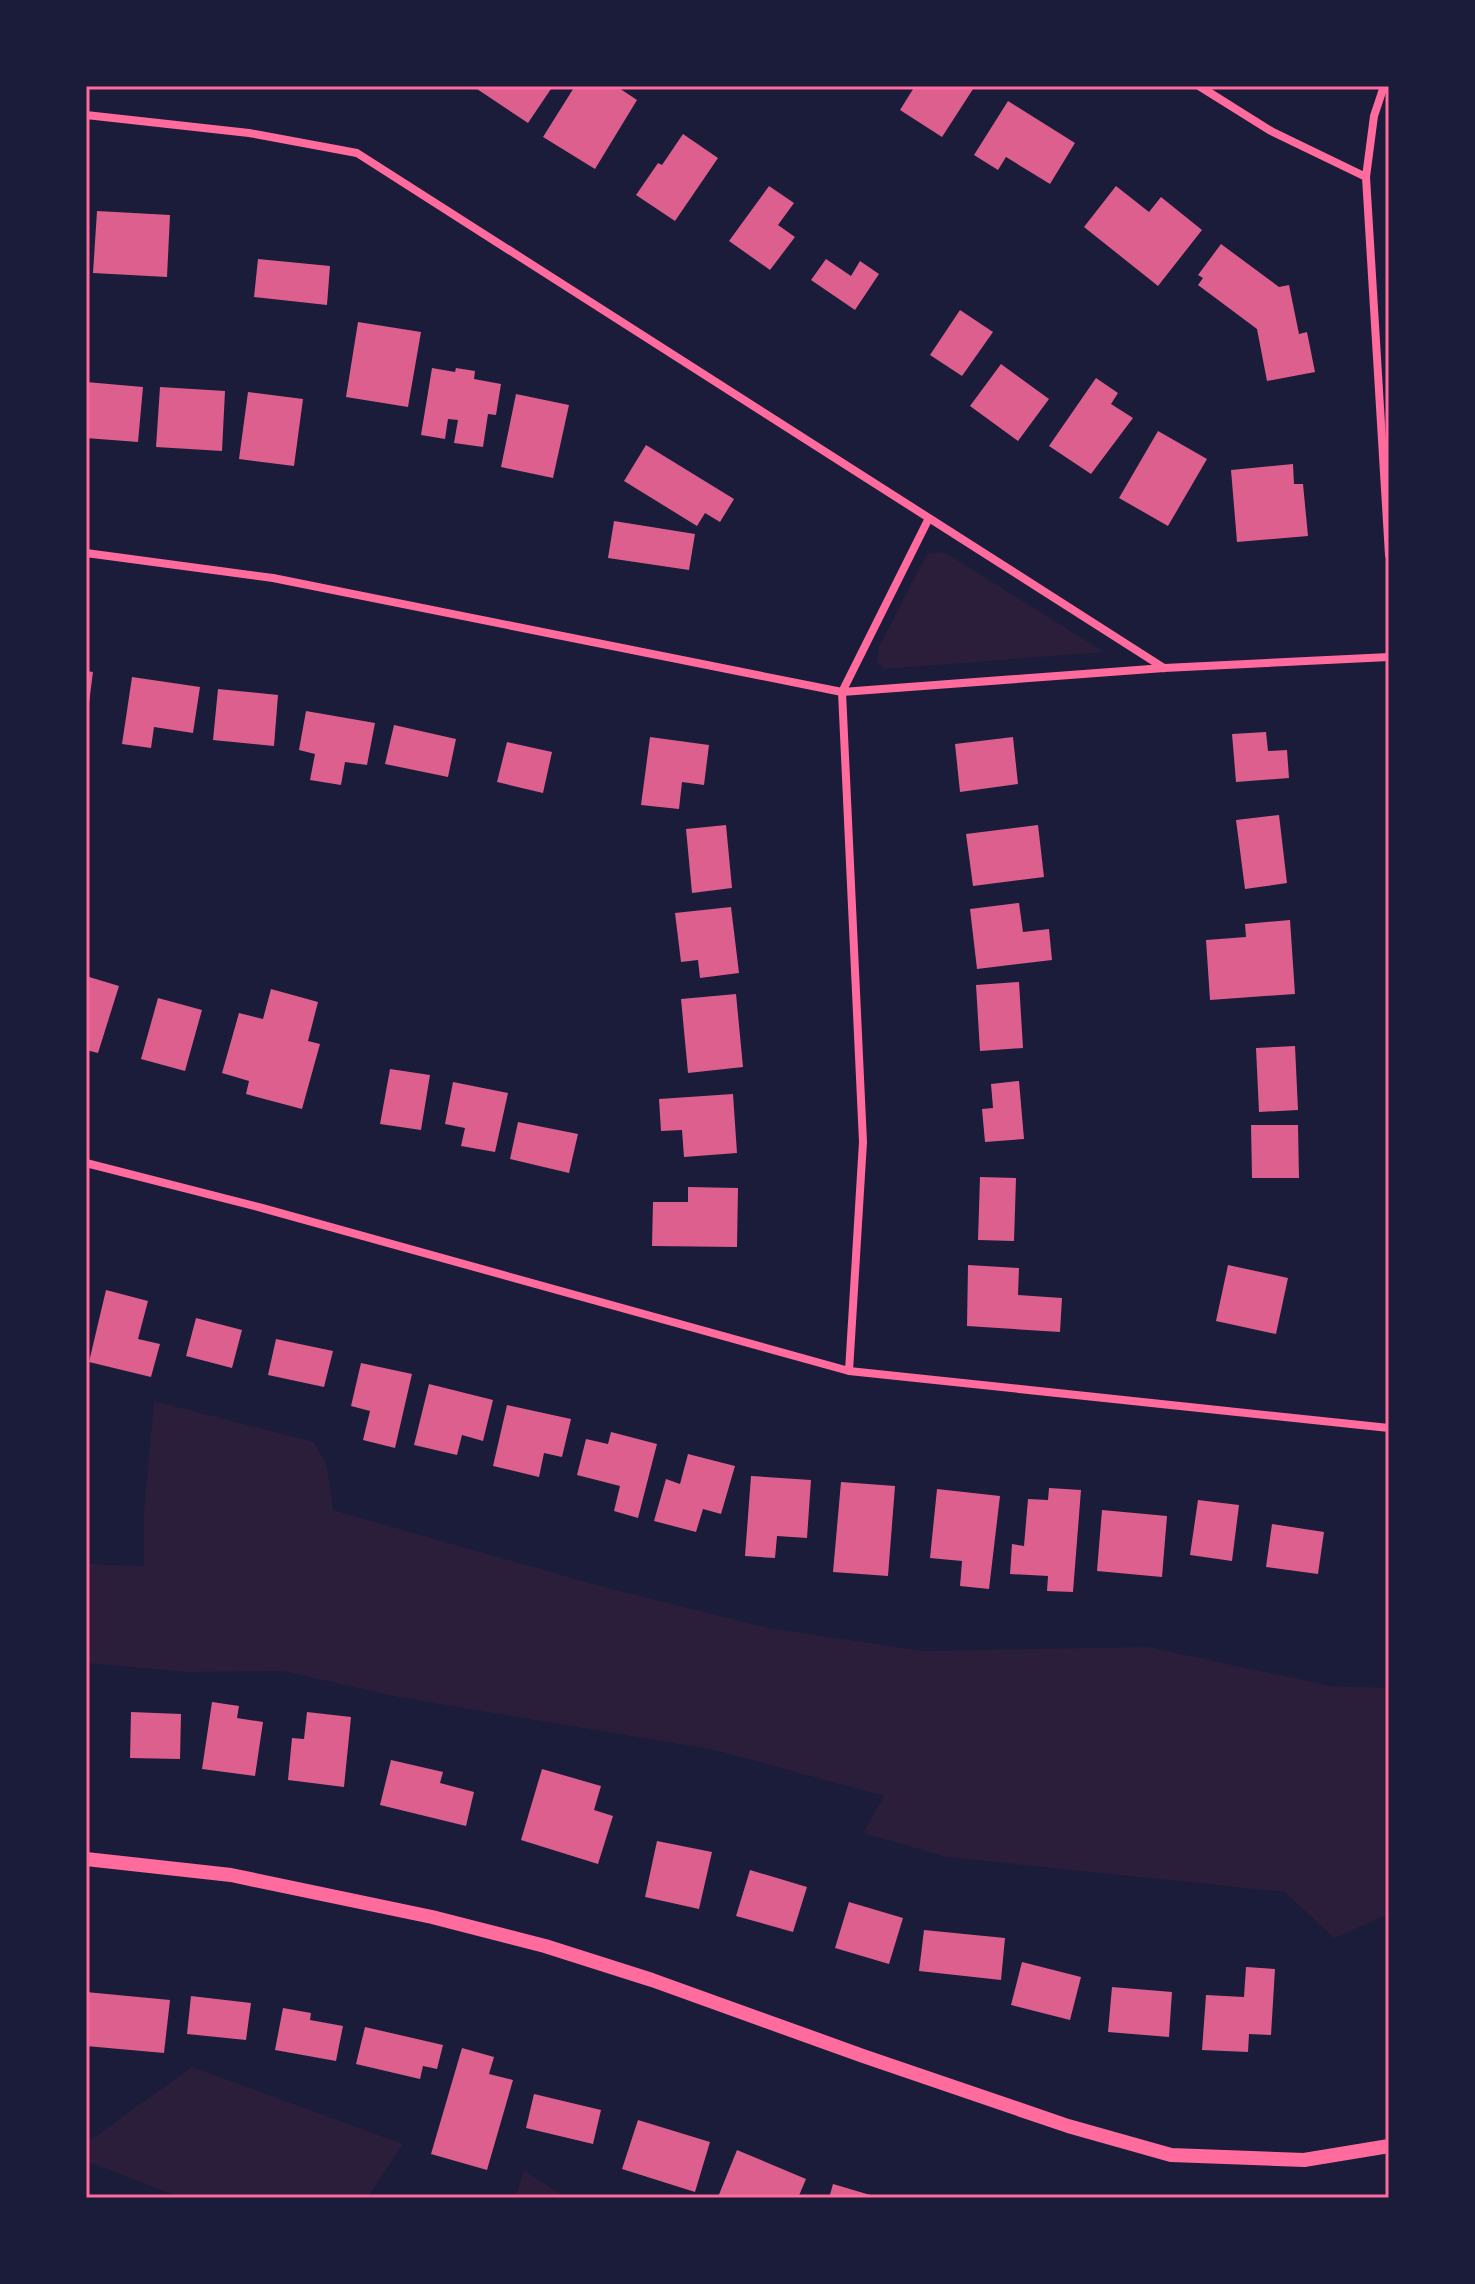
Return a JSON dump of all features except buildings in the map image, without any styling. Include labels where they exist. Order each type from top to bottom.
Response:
[{"type":"street","points":[[1199,86],[1271,131],[1366,177]]},
{"type":"street","points":[[1384,86],[1374,116],[1366,177],[1389,555]]},
{"type":"street","points":[[86,115],[249,133],[357,153],[1164,668]]},
{"type":"street","points":[[849,1371],[863,1142],[842,692],[929,518]]},
{"type":"street","points":[[86,553],[273,578],[842,692],[1164,668],[1389,657]]},
{"type":"street","points":[[86,1163],[262,1208],[849,1371],[1389,1428]]},
{"type":"street","points":[[86,1859],[231,1875],[432,1917],[545,1946],[652,1980],[1068,2126],[1171,2155],[1304,2160],[1389,2146]]},
{"type":"shaded area","points":[[944,552],[1104,652],[885,669],[877,662],[879,647],[927,554]]},
{"type":"shaded area","points":[[154,1401],[314,1442],[327,1466],[333,1510],[600,1586],[768,1628],[923,1651],[1148,1647],[1331,1686],[1389,1688],[1389,1914],[1334,1938],[1285,1892],[947,1857],[863,1833],[884,1796],[715,1750],[398,1697],[283,1671],[187,1672],[86,1663],[86,1564],[144,1566],[144,1511]]},
{"type":"shaded area","points":[[192,2067],[403,2144],[367,2198],[182,2198],[86,2161],[86,2139],[92,2139]]},
{"type":"shaded area","points":[[524,2171],[567,2198],[515,2198]]}]
